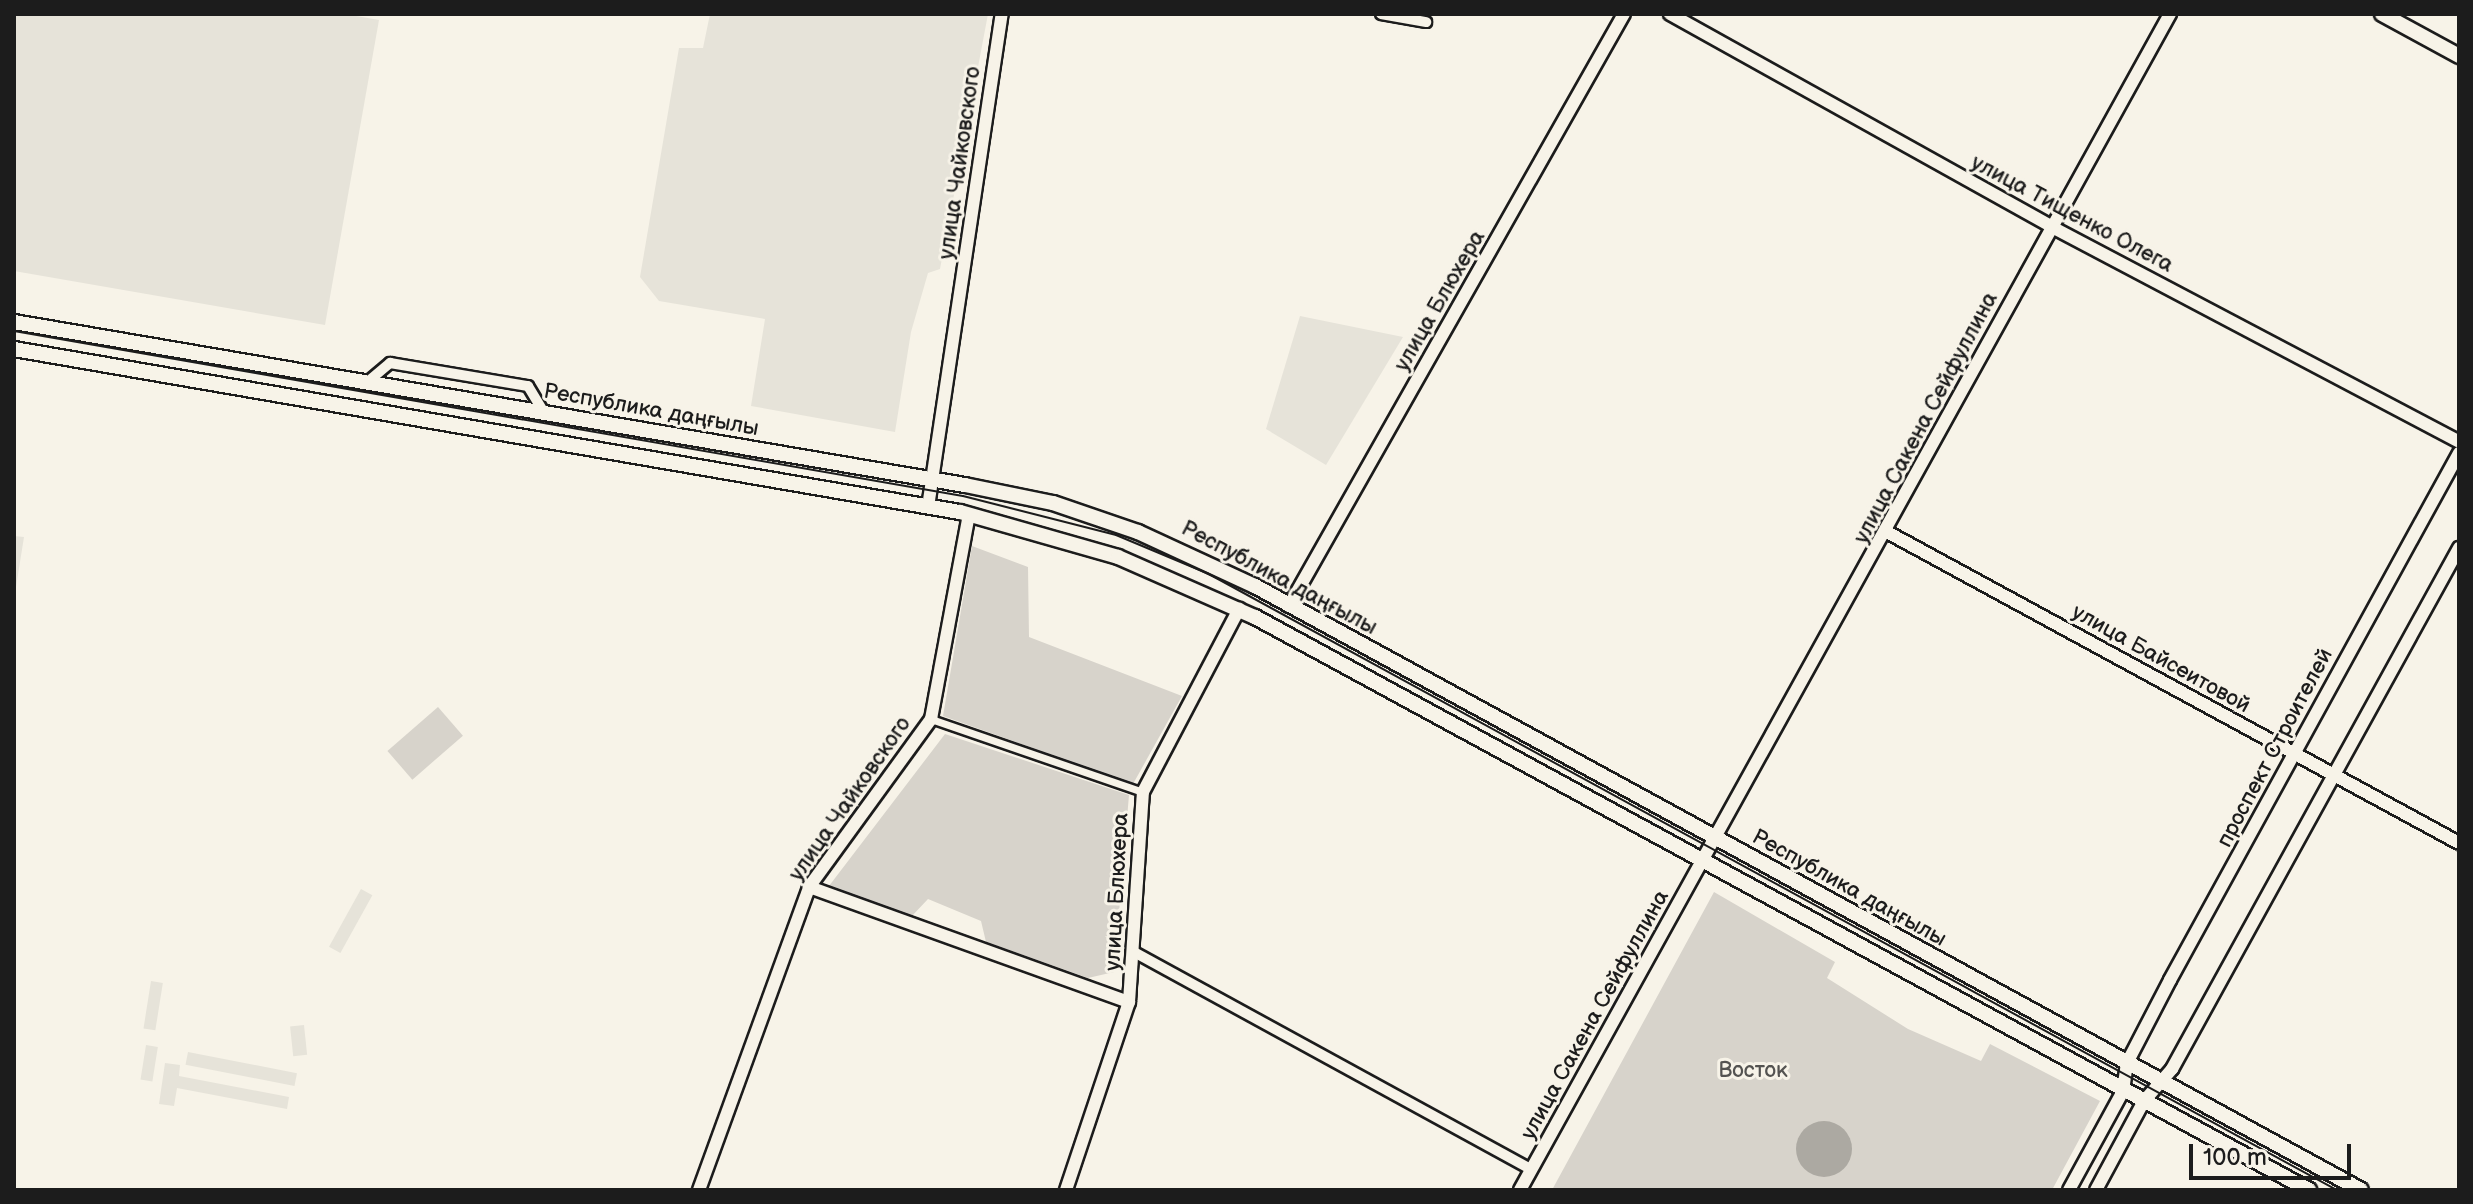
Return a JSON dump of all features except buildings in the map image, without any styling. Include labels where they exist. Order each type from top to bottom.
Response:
[{"type":"main road","points":[[2382,14],[2459,56]]},
{"type":"main road","name":"Республика даңғылы","points":[[14,322],[933,480],[1053,503],[1138,532],[1289,606],[2361,1190]]},
{"type":"main road","name":"Республика даңғылы","points":[[14,349],[969,514],[1118,557],[1239,609],[2309,1190]]},
{"type":"street","name":"улица Чайковского","points":[[928,507],[1002,14]]},
{"type":"street","points":[[1381,14],[1426,22]]},
{"type":"street","name":"улица Блюхера","points":[[1289,606],[1624,14]]},
{"type":"street","name":"улица Тищенко Олега","points":[[1670,14],[2052,227],[2459,442]]},
{"type":"street","name":"улица Сакена Сейфуллина","points":[[1520,1190],[1717,841],[2170,14]]},
{"type":"street","points":[[364,384],[390,363],[406,365],[528,386],[545,414]]},
{"type":"street","name":"проспект Строителей","points":[[2127,1063],[2459,453]]},
{"type":"street","name":"улица Чайковского","points":[[699,1190],[809,887],[931,719],[969,514]]},
{"type":"street","name":"улица Байсеитовой","points":[[1887,532],[2459,843]]},
{"type":"street","points":[[2096,1190],[2144,1101],[2164,1084],[2459,548]]},
{"type":"street","name":"улица Блюхера","points":[[1066,1190],[1129,1002],[1143,792],[1239,609]]},
{"type":"street","points":[[931,719],[1143,792]]},
{"type":"street","points":[[809,887],[1129,1002]]},
{"type":"street","points":[[1134,952],[1531,1169]]},
{"type":"street","points":[[2069,1190],[2123,1091],[2127,1063]]},
{"type":"shaded area","points":[[14,14],[345,14],[379,20],[325,325],[14,271]]},
{"type":"shaded area","points":[[710,14],[988,14],[940,269],[928,273],[911,332],[895,432],[751,406],[765,319],[659,301],[640,277],[679,48],[703,48]]},
{"type":"shaded area","points":[[1300,316],[1403,337],[1326,465],[1266,429]]},
{"type":"shaded area","points":[[14,536],[24,537],[16,587],[14,587]]},
{"type":"shaded area","points":[[361,889],[372,895],[340,953],[329,947]]},
{"type":"shaded area","points":[[151,981],[163,983],[155,1030],[143,1028]]},
{"type":"shaded area","points":[[304,1025],[307,1055],[293,1056],[290,1026]]},
{"type":"shaded area","points":[[146,1045],[158,1047],[152,1081],[141,1080]]},
{"type":"shaded area","points":[[188,1052],[297,1073],[294,1086],[186,1065]]},
{"type":"shaded area","points":[[165,1063],[180,1065],[179,1076],[289,1097],[287,1109],[177,1088],[174,1106],[159,1104]]},
{"type":"shaded area","points":[[1824,1121],[1844,1129],[1852,1149],[1844,1169],[1824,1177],[1804,1169],[1796,1149],[1804,1129]]},
{"type":"green space","points":[[972,546],[1028,567],[1029,637],[1182,696],[1133,784],[943,716]]},
{"type":"green space","points":[[438,707],[463,736],[412,780],[387,751]]},
{"type":"green space","points":[[945,734],[1129,795],[1114,972],[1088,978],[986,942],[981,921],[928,899],[911,917],[829,886]]},
{"type":"green space","name":"Восток","points":[[1714,892],[1835,962],[1827,978],[1908,1029],[1981,1061],[1990,1044],[2100,1101],[2052,1190],[1552,1190]]},
{"type":"tram line","points":[[14,331],[963,496],[1116,535],[1207,573],[2337,1190]]}]
